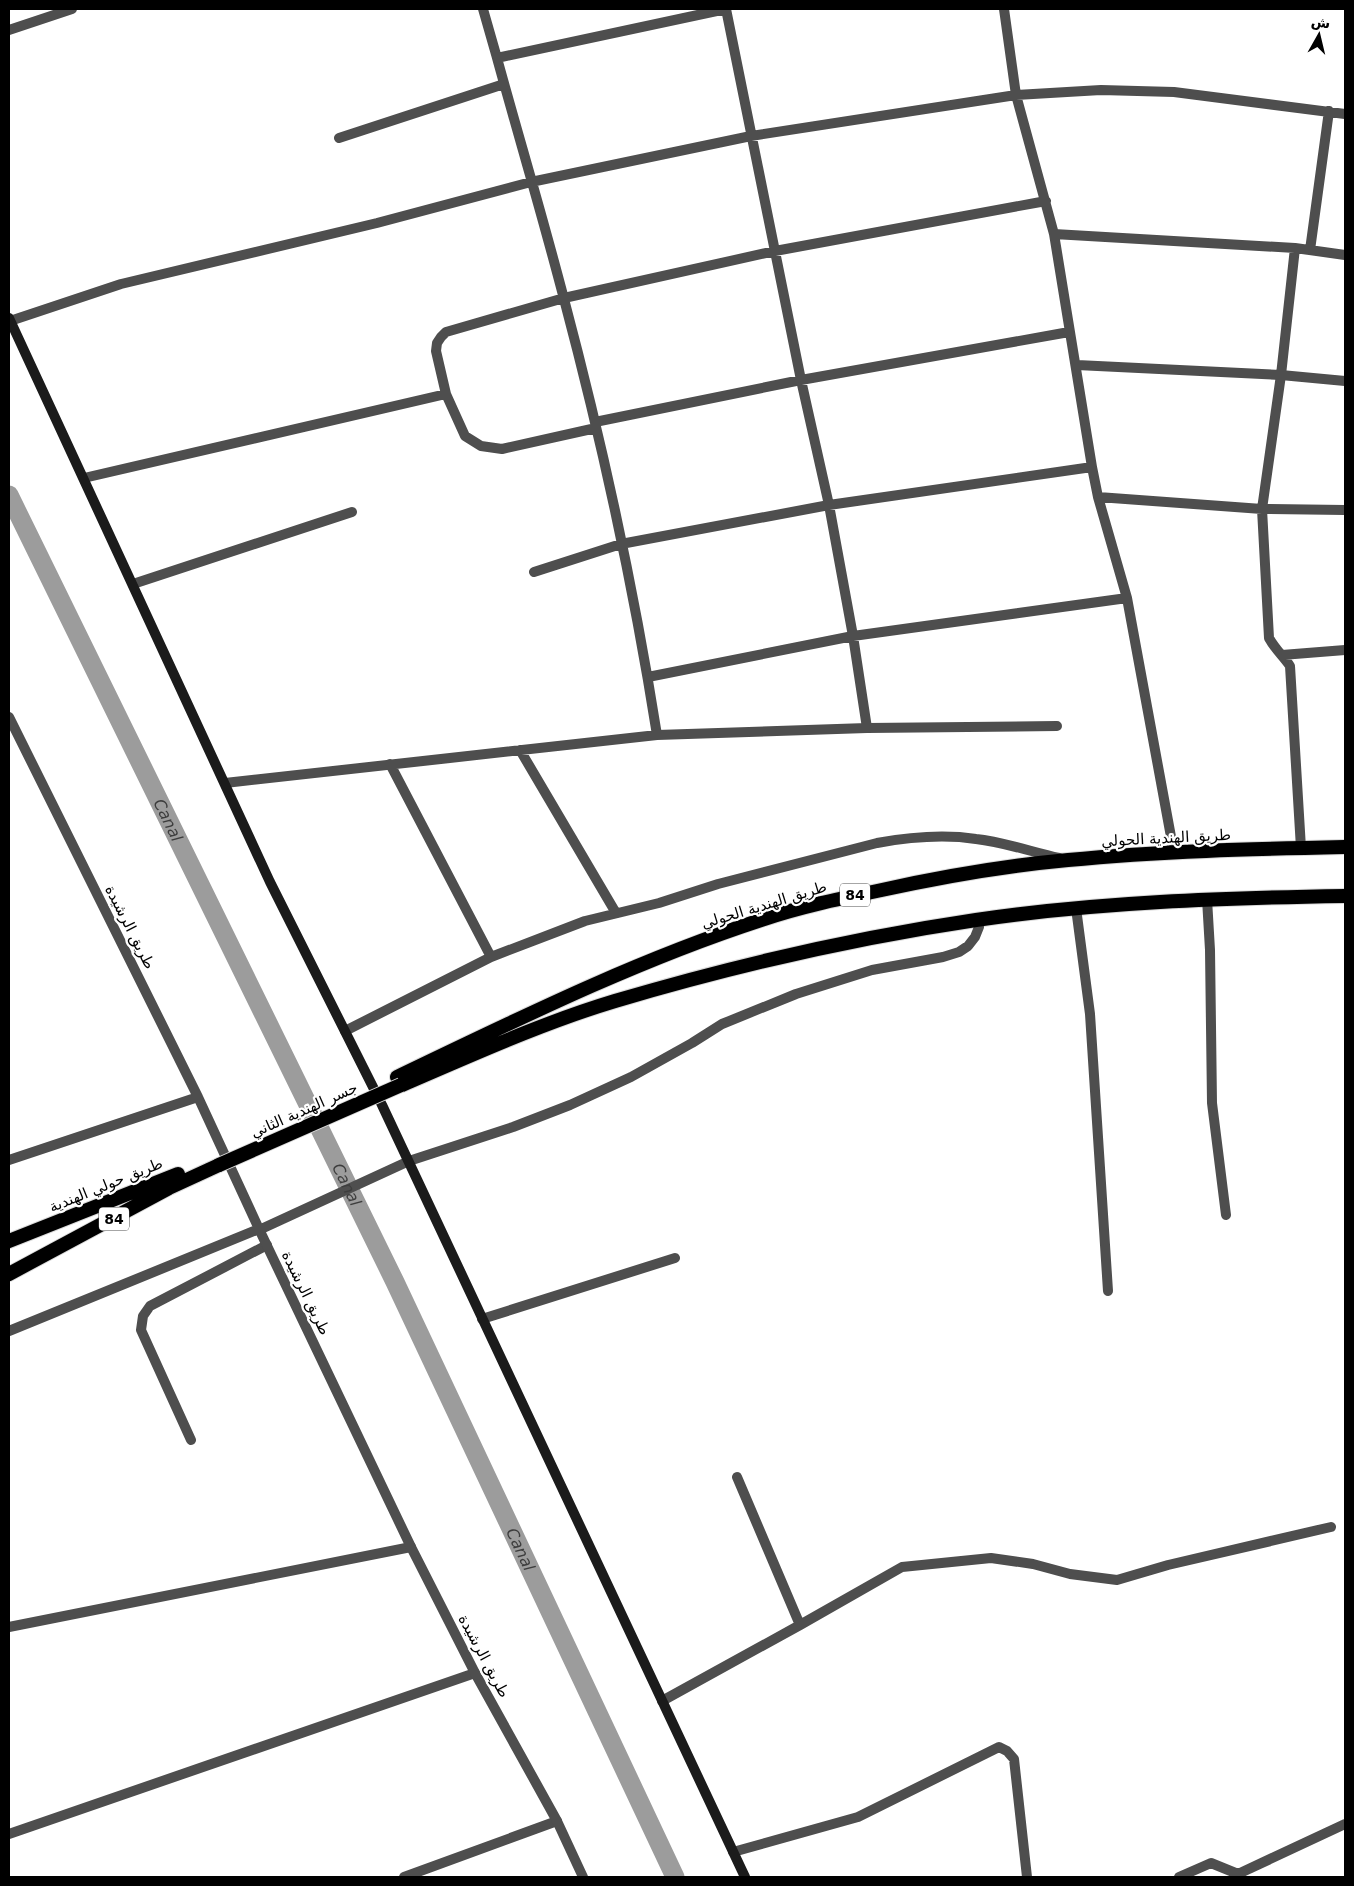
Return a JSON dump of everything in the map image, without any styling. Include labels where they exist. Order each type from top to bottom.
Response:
[{"type":"highway","name":"طريق الهندية الحولي","points":[[399,1081],[566,997],[632,968],[763,919],[830,901],[975,871],[1067,860],[1174,853],[1345,847]]},
{"type":"highway","name":"84","points":[[399,1081],[506,1040],[614,1002],[759,963],[910,930],[978,919],[1076,908],[1207,899],[1345,896]]},
{"type":"highway","name":"جسر الهندية الثاني","points":[[217,1161],[399,1081]]},
{"type":"highway","name":"طريق حولي الهندية","points":[[9,1241],[217,1161]]},
{"type":"highway","name":"طريق حولي الهندية","points":[[9,1274],[217,1161]]},
{"type":"main road","points":[[9,319],[270,882],[409,1161],[745,1877]]},
{"type":"street","points":[[9,30],[72,9]]},
{"type":"street","points":[[483,9],[564,298],[595,425],[648,677],[657,735]]},
{"type":"street","points":[[497,58],[726,9],[800,380],[829,505],[854,636],[867,728]]},
{"type":"street","points":[[1004,9],[1016,95],[1054,234],[1092,467],[1098,497],[1127,598],[1174,853]]},
{"type":"street","points":[[339,138],[504,84]]},
{"type":"street","points":[[9,319],[121,284],[377,223],[531,182],[751,136],[1016,95],[1101,90],[1174,92],[1345,114]]},
{"type":"street","points":[[1310,250],[1329,111]]},
{"type":"street","points":[[1046,201],[775,251],[564,298],[446,332],[437,343],[436,351],[446,394],[465,436],[481,446],[502,449],[595,425],[800,380],[1069,332]]},
{"type":"street","points":[[1054,234],[1295,248],[1345,255]]},
{"type":"street","points":[[1295,248],[1262,509],[1269,638],[1274,648],[1290,666],[1300,848]]},
{"type":"street","points":[[1076,365],[1280,375],[1345,381]]},
{"type":"street","points":[[84,478],[446,394]]},
{"type":"street","points":[[534,572],[621,544],[829,505],[1092,467]]},
{"type":"street","points":[[1098,497],[1262,509],[1345,510]]},
{"type":"street","points":[[133,584],[352,512]]},
{"type":"street","points":[[648,677],[854,636],[1127,598]]},
{"type":"street","points":[[1282,655],[1345,650]]},
{"type":"street","name":"طريق الرشيدة","points":[[9,717],[198,1097],[411,1547],[476,1673],[557,1820],[583,1877]]},
{"type":"street","points":[[225,783],[657,735],[867,728],[1057,726]]},
{"type":"street","points":[[520,750],[616,913]]},
{"type":"street","points":[[390,764],[491,957]]},
{"type":"street","points":[[345,1031],[491,957],[585,921],[659,903],[718,884],[877,843],[902,839],[953,836],[978,839],[1067,860]]},
{"type":"street","points":[[1207,899],[1210,960],[1212,1103],[1226,1215]]},
{"type":"street","points":[[1076,908],[1090,1014],[1108,1291]]},
{"type":"street","points":[[9,1331],[259,1229],[409,1161],[513,1127],[570,1105],[654,1064],[722,1024],[796,994],[872,970],[943,957],[959,952],[968,946],[975,937],[979,926],[978,919]]},
{"type":"street","points":[[9,1160],[198,1097]]},
{"type":"street","points":[[191,1440],[141,1330],[143,1316],[150,1306],[267,1245]]},
{"type":"street","points":[[482,1319],[675,1258]]},
{"type":"street","points":[[736,1477],[800,1626]]},
{"type":"street","points":[[662,1701],[800,1626],[902,1567],[991,1558],[1033,1564],[1070,1574],[1117,1580],[1168,1564],[1331,1527]]},
{"type":"street","points":[[9,1627],[411,1547]]},
{"type":"street","points":[[9,1834],[476,1673]]},
{"type":"street","points":[[733,1852],[858,1816],[999,1747],[1007,1751],[1014,1759],[1027,1877]]},
{"type":"street","points":[[404,1877],[557,1820]]},
{"type":"street","points":[[1179,1877],[1211,1863],[1239,1875],[1345,1824]]},
{"type":"waterway","name":"Canal","points":[[9,495],[395,1282],[675,1877]]}]
